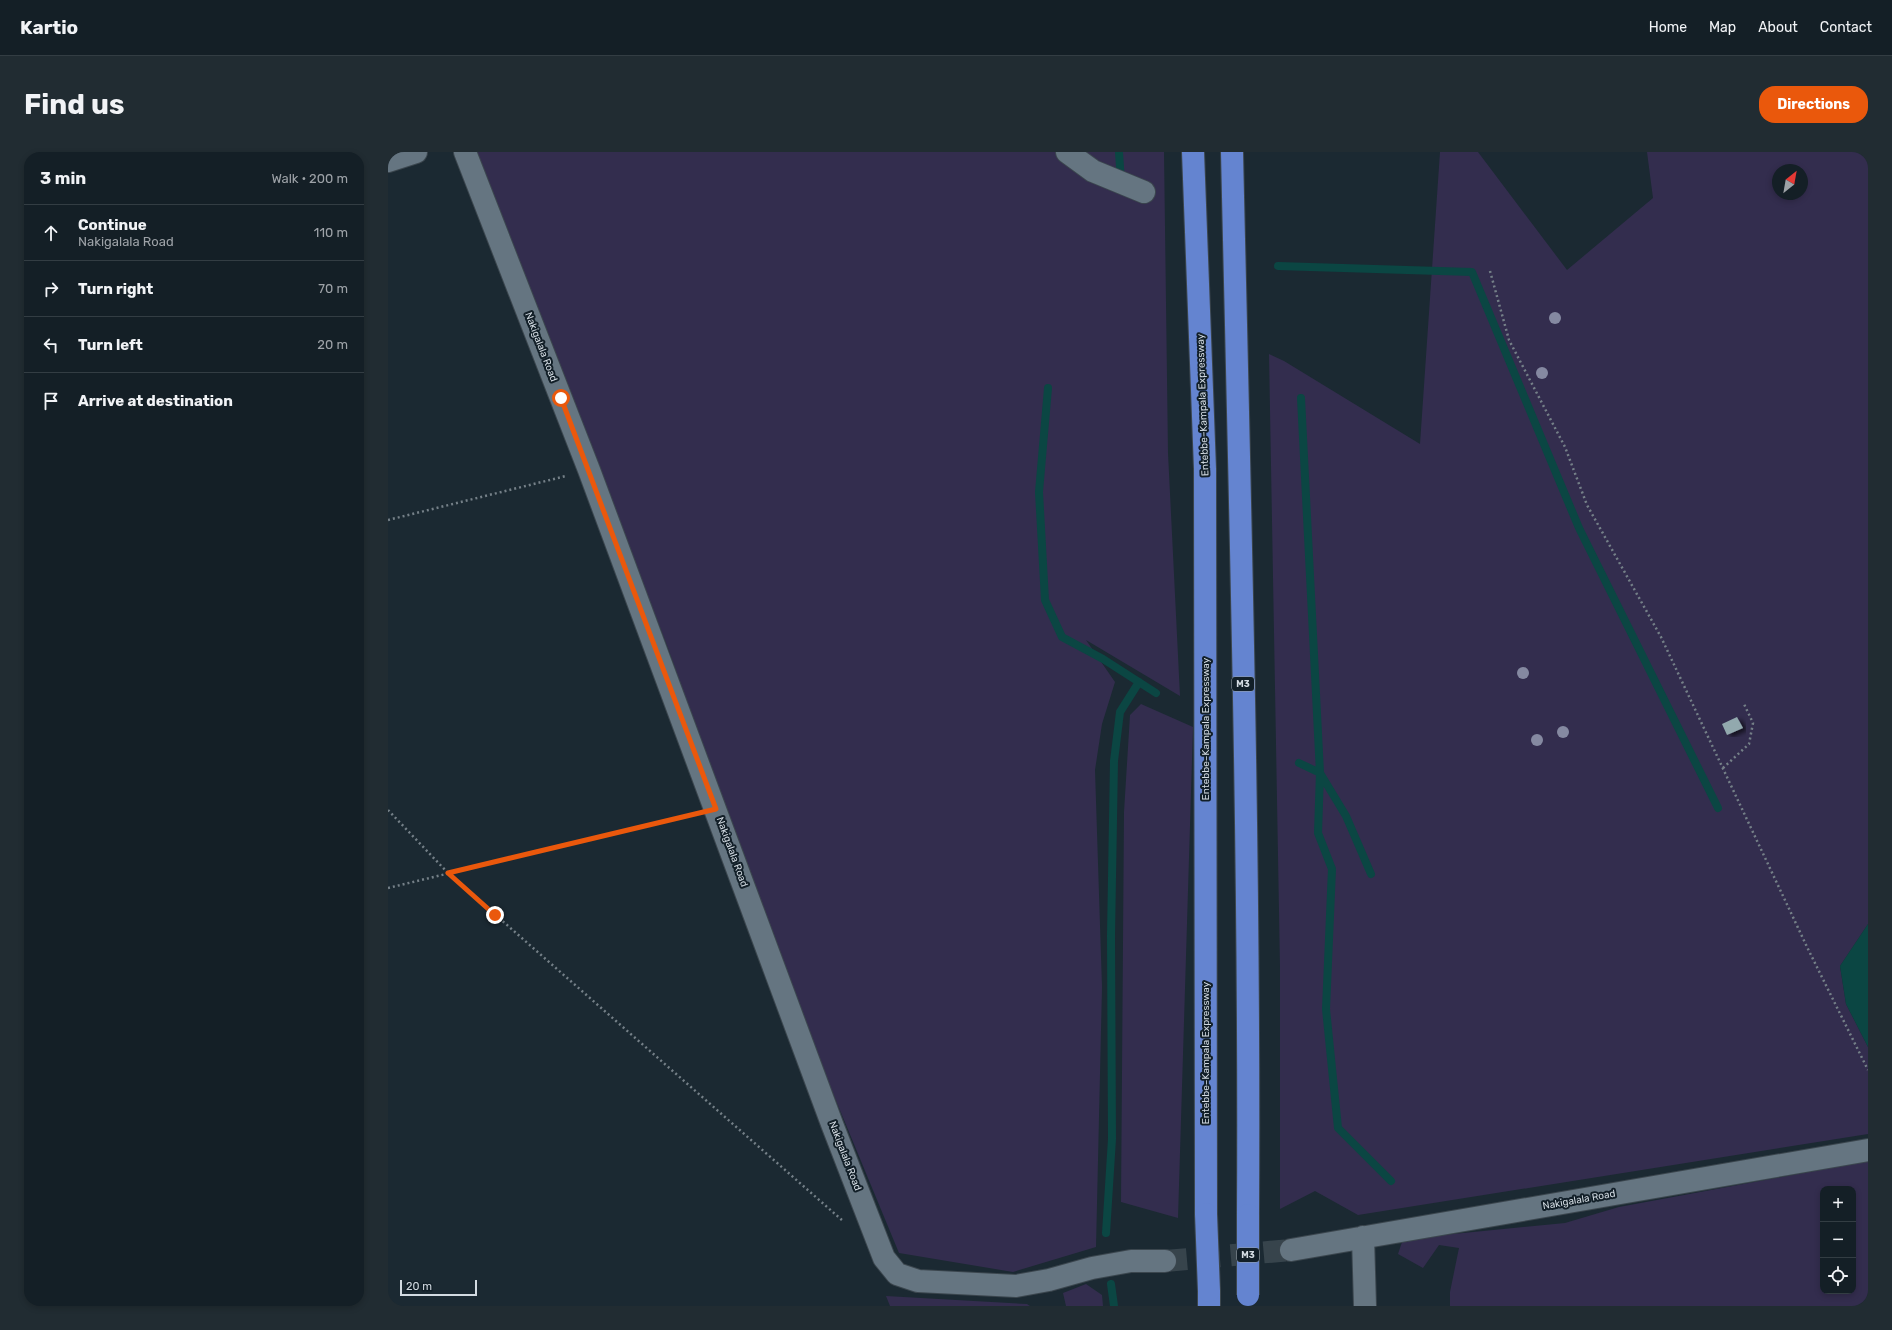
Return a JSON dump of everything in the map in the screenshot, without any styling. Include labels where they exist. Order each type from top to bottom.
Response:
[{"type":"highway","name":"Entebbe–Kampala Expressway","points":[[1193,152],[1205,469],[1206,1214],[1209,1299]]},
{"type":"highway","name":"M3","points":[[1232,152],[1245,771],[1249,1065],[1248,1300]]},
{"type":"street","points":[[388,161],[416,152]]},
{"type":"street","name":"Nakigalala Road","points":[[465,152],[589,470],[832,1124],[884,1258],[897,1274],[918,1281],[1016,1286],[1049,1280],[1100,1266],[1131,1261],[1165,1261]]},
{"type":"street","points":[[1067,152],[1093,171],[1144,192]]},
{"type":"street","name":"Nakigalala Road","points":[[1291,1250],[1868,1150]]},
{"type":"street","points":[[1363,1237],[1365,1306]]},
{"type":"path","points":[[1490,271],[1509,340],[1565,447],[1587,505],[1662,637],[1808,949],[1868,1070]]},
{"type":"path","points":[[388,520],[589,470]]},
{"type":"path","points":[[1723,768],[1749,744],[1753,723],[1744,704]]},
{"type":"path","points":[[388,888],[716,809]]},
{"type":"path","points":[[388,810],[448,873],[849,1227]]},
{"type":"shaded area","points":[[468,152],[1164,152],[1168,453],[1180,696],[1086,640],[1115,682],[1102,724],[1095,770],[1102,987],[1096,1247],[1013,1272],[899,1253],[794,999],[760,912],[668,648],[568,391]]},
{"type":"shaded area","points":[[1440,152],[1478,152],[1567,270],[1653,198],[1647,152],[1868,152],[1868,924],[1840,966],[1846,1004],[1868,1047],[1868,1134],[1358,1215],[1315,1191],[1280,1209],[1280,967],[1269,354],[1284,361],[1420,444]]},
{"type":"shaded area","points":[[1141,704],[1193,727],[1178,1218],[1121,1202],[1124,812],[1130,715]]},
{"type":"shaded area","points":[[1868,924],[1868,1047],[1846,1004],[1840,966]]},
{"type":"shaded area","points":[[1868,1161],[1868,1306],[1450,1306],[1450,1292],[1459,1248],[1439,1245],[1423,1268],[1398,1254],[1403,1239],[1565,1223],[1619,1207]]},
{"type":"shaded area","points":[[1086,1284],[1102,1295],[1103,1306],[1066,1306],[1063,1293]]},
{"type":"shaded area","points":[[886,1296],[1027,1304],[1030,1306],[890,1306]]},
{"type":"building","points":[[1737,717],[1743,728],[1727,735],[1722,724]]},
{"type":"waterway","points":[[1119,152],[1121,182]]},
{"type":"waterway","points":[[1278,266],[1472,272],[1579,528],[1718,808]]},
{"type":"waterway","points":[[1048,388],[1039,492],[1045,600],[1062,637],[1103,659],[1156,693]]},
{"type":"waterway","points":[[1301,398],[1320,773],[1318,833],[1332,869],[1326,1009],[1338,1128],[1391,1181]]},
{"type":"waterway","points":[[1106,1233],[1112,1139],[1111,936],[1114,761],[1120,712],[1139,682]]},
{"type":"waterway","points":[[1299,763],[1320,773],[1346,816],[1371,874]]},
{"type":"waterway","points":[[1111,1284],[1114,1306]]},
{"type":"tunnel","points":[[1165,1261],[1291,1250]]},
{"type":"route","points":[[495,915],[448,873],[716,809],[561,398]]}]
